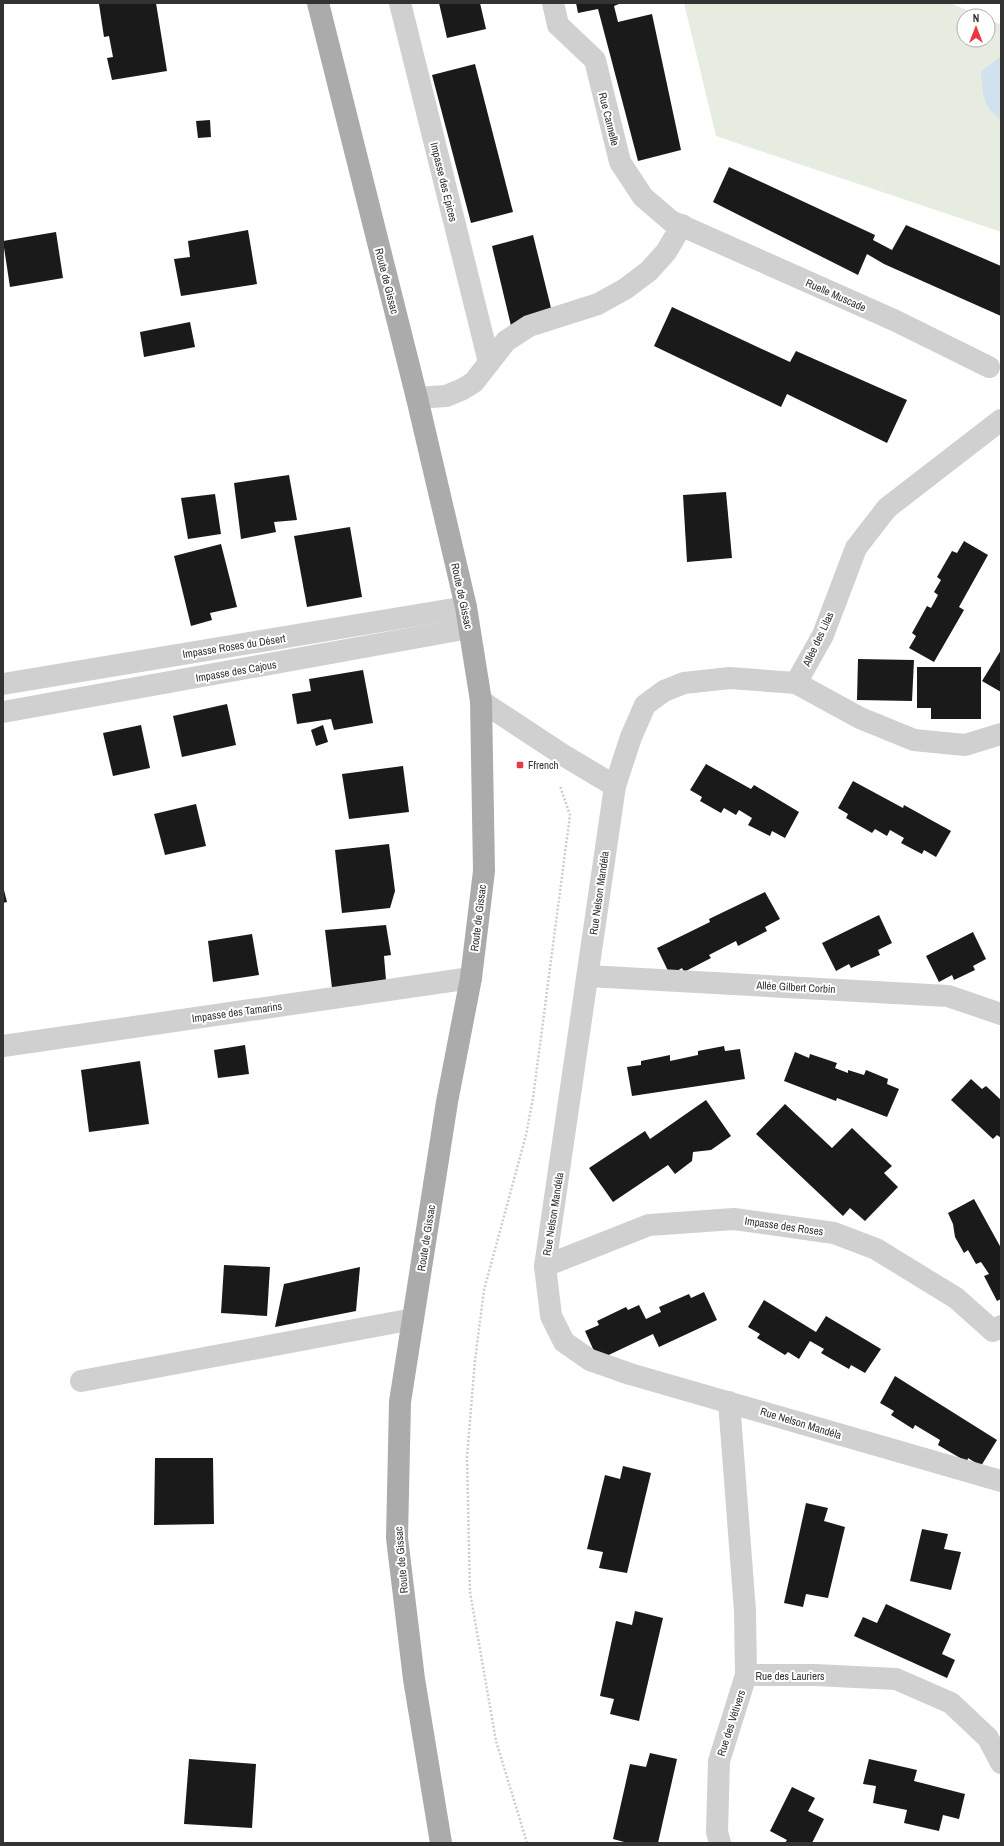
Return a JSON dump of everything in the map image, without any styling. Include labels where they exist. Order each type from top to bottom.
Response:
[{"type":"main road","name":"Route de Gissac","points":[[318,3],[417,398],[468,618],[481,701],[484,871],[471,978],[447,1102],[400,1402],[397,1538],[414,1679],[441,1843]]},
{"type":"street","name":"Impasse des Epices","points":[[400,3],[489,362]]},
{"type":"street","name":"Rue Cannelle","points":[[553,3],[558,25],[594,60],[620,162],[643,197],[671,221],[682,225]]},
{"type":"street","points":[[417,398],[446,396],[463,388],[474,382],[506,341],[529,326],[598,304],[625,289],[649,271],[662,257],[682,225]]},
{"type":"street","name":"Ruelle Muscade","points":[[682,225],[896,321],[989,366]]},
{"type":"street","name":"Allée des Lilas","points":[[796,683],[823,635],[856,548],[887,508],[1001,420]]},
{"type":"street","name":"Impasse Roses du Désert","points":[[3,684],[468,618]]},
{"type":"street","name":"Impasse des Cajous","points":[[3,712],[468,618]]},
{"type":"street","points":[[481,701],[563,755],[615,786],[630,737],[645,705],[664,691],[684,683],[730,678],[796,683],[860,718],[914,740],[964,745],[1001,734]]},
{"type":"street","name":"Rue Nelson Mandéla","points":[[615,786],[545,1266],[551,1316],[564,1342],[590,1360],[623,1372],[1001,1481]]},
{"type":"street","name":"Allée Gilbert Corbin","points":[[588,976],[948,996],[1001,1014]]},
{"type":"street","name":"Impasse des Tamarins","points":[[3,1046],[471,978]]},
{"type":"street","name":"Impasse des Roses","points":[[545,1266],[649,1225],[734,1219],[834,1233],[876,1250],[956,1298],[993,1331],[1001,1326]]},
{"type":"street","points":[[81,1381],[413,1319]]},
{"type":"street","name":"Rue des Lauriers","points":[[729,1402],[745,1612],[746,1676],[815,1675],[896,1679],[951,1703],[988,1738],[1001,1763]]},
{"type":"street","name":"Rue des Vétivers","points":[[720,1843],[717,1832],[719,1761],[746,1676]]},
{"type":"path","points":[[527,1843],[496,1741],[470,1592],[467,1457],[475,1360],[484,1290],[526,1135],[533,1098],[570,814],[559,782],[563,755]]},
{"type":"shaded area","points":[[684,3],[950,3],[962,8],[956,8],[956,48],[996,48],[996,23],[1001,25],[1001,232],[716,136]]},
{"type":"water","points":[[1001,56],[1001,120],[995,115],[987,104],[983,93],[981,72]]},
{"type":"building","points":[[156,3],[167,71],[112,80],[107,58],[113,57],[109,36],[104,37],[99,4]]},
{"type":"building","points":[[439,3],[480,3],[486,29],[447,38]]},
{"type":"building","points":[[576,3],[619,3],[614,6],[618,22],[652,14],[681,150],[638,161],[598,9],[578,13]]},
{"type":"building","points":[[475,64],[513,212],[471,223],[432,75]]},
{"type":"building","points":[[210,120],[211,137],[198,138],[196,121]]},
{"type":"building","points":[[729,167],[875,235],[873,240],[892,250],[906,225],[1001,266],[1001,316],[884,264],[867,254],[858,275],[713,202]]},
{"type":"building","points":[[248,230],[257,284],[181,296],[174,259],[190,257],[188,241]]},
{"type":"building","points":[[56,232],[63,278],[10,287],[3,241]]},
{"type":"building","points":[[533,235],[554,320],[512,330],[492,246]]},
{"type":"building","points":[[672,307],[790,362],[796,351],[907,400],[887,443],[787,394],[781,407],[654,346]]},
{"type":"building","points":[[190,322],[195,347],[144,357],[140,332]]},
{"type":"building","points":[[289,475],[297,520],[274,522],[276,532],[241,539],[234,483]]},
{"type":"building","points":[[726,492],[732,558],[687,562],[683,495]]},
{"type":"building","points":[[215,494],[221,534],[188,539],[181,498]]},
{"type":"building","points":[[350,527],[362,597],[307,607],[294,536]]},
{"type":"building","points":[[964,541],[988,555],[959,607],[964,610],[934,662],[909,648],[916,636],[912,633],[927,606],[931,608],[938,595],[934,592],[941,580],[937,577],[952,551],[957,553]]},
{"type":"building","points":[[221,544],[237,607],[210,613],[212,620],[191,626],[174,556]]},
{"type":"building","points":[[1001,650],[1001,692],[982,681]]},
{"type":"building","points":[[858,659],[914,660],[912,701],[857,700]]},
{"type":"building","points":[[917,667],[981,667],[981,719],[931,719],[931,708],[917,708]]},
{"type":"building","points":[[363,670],[373,723],[334,730],[331,719],[297,724],[292,694],[311,691],[309,679]]},
{"type":"building","points":[[227,704],[236,745],[182,757],[173,716]]},
{"type":"building","points":[[141,725],[150,768],[113,776],[103,733]]},
{"type":"building","points":[[323,725],[328,742],[316,746],[311,730]]},
{"type":"building","points":[[706,764],[751,789],[754,785],[799,812],[785,838],[772,831],[770,836],[748,825],[752,818],[739,810],[736,815],[724,808],[721,813],[700,801],[702,797],[690,790]]},
{"type":"building","points":[[403,766],[409,812],[349,819],[342,774]]},
{"type":"building","points":[[853,781],[903,808],[904,805],[951,831],[936,857],[924,850],[922,854],[901,843],[904,838],[890,830],[887,836],[875,829],[872,833],[846,818],[848,814],[838,808]]},
{"type":"building","points":[[196,804],[206,846],[165,855],[154,814]]},
{"type":"building","points":[[389,844],[395,891],[390,908],[342,913],[335,850]]},
{"type":"building","points":[[3,886],[7,902],[3,903]]},
{"type":"building","points":[[765,892],[780,919],[765,927],[767,931],[738,946],[736,941],[709,955],[711,958],[684,972],[682,968],[670,975],[657,948],[710,922],[709,919]]},
{"type":"building","points":[[879,915],[892,943],[878,950],[880,955],[851,968],[849,964],[836,971],[822,943]]},
{"type":"building","points":[[386,925],[391,955],[384,956],[386,980],[332,988],[325,930]]},
{"type":"building","points":[[973,932],[986,959],[973,966],[975,970],[954,980],[952,975],[939,982],[926,956]]},
{"type":"building","points":[[252,934],[259,975],[213,982],[208,941]]},
{"type":"building","points":[[245,1045],[249,1074],[218,1078],[214,1050]]},
{"type":"building","points":[[724,1046],[725,1051],[740,1049],[745,1079],[632,1096],[627,1067],[641,1065],[641,1061],[670,1055],[670,1061],[698,1055],[698,1051]]},
{"type":"building","points":[[795,1052],[809,1058],[810,1054],[837,1063],[835,1068],[848,1073],[848,1070],[864,1075],[866,1070],[888,1079],[887,1084],[899,1089],[887,1117],[837,1098],[836,1101],[784,1081]]},
{"type":"building","points":[[140,1061],[149,1124],[89,1132],[81,1070]]},
{"type":"building","points":[[971,1079],[982,1089],[986,1086],[1001,1100],[1001,1138],[997,1135],[993,1139],[951,1100]]},
{"type":"building","points":[[706,1100],[731,1136],[711,1150],[693,1152],[692,1161],[675,1174],[668,1165],[613,1202],[589,1168],[645,1131],[650,1139]]},
{"type":"building","points":[[785,1104],[832,1148],[852,1128],[892,1166],[884,1173],[898,1187],[865,1221],[850,1208],[843,1216],[756,1134]]},
{"type":"building","points":[[974,1199],[1001,1248],[1001,1299],[997,1301],[984,1276],[989,1274],[981,1262],[976,1264],[968,1250],[964,1253],[955,1237],[953,1224],[948,1213]]},
{"type":"building","points":[[224,1265],[270,1267],[267,1316],[221,1313]]},
{"type":"building","points":[[360,1267],[356,1311],[275,1327],[284,1284]]},
{"type":"building","points":[[704,1292],[717,1320],[659,1347],[653,1334],[598,1360],[585,1331],[599,1325],[597,1321],[626,1307],[628,1310],[639,1305],[646,1319],[661,1312],[659,1307],[689,1294],[691,1298]]},
{"type":"building","points":[[764,1300],[816,1332],[826,1316],[881,1349],[865,1373],[851,1365],[849,1369],[821,1353],[824,1349],[810,1341],[799,1359],[788,1352],[785,1355],[757,1338],[760,1334],[748,1327]]},
{"type":"building","points":[[895,1376],[997,1440],[981,1466],[968,1458],[967,1462],[938,1445],[940,1440],[915,1425],[913,1429],[891,1415],[894,1411],[880,1403]]},
{"type":"building","points":[[155,1458],[213,1458],[214,1524],[154,1525]]},
{"type":"building","points":[[623,1466],[651,1473],[627,1573],[599,1568],[603,1552],[587,1549],[605,1475],[620,1479]]},
{"type":"building","points":[[806,1503],[828,1508],[824,1521],[845,1527],[828,1598],[806,1594],[803,1607],[784,1603]]},
{"type":"building","points":[[922,1529],[948,1534],[944,1549],[961,1552],[951,1590],[910,1581]]},
{"type":"building","points":[[886,1604],[951,1634],[942,1654],[955,1660],[947,1678],[854,1636],[863,1617],[877,1623]]},
{"type":"building","points":[[635,1611],[663,1618],[639,1721],[610,1714],[614,1699],[600,1696],[616,1621],[632,1625]]},
{"type":"building","points":[[650,1753],[677,1759],[658,1843],[628,1843],[613,1839],[630,1764],[646,1767]]},
{"type":"building","points":[[189,1759],[256,1764],[252,1828],[184,1824]]},
{"type":"building","points":[[869,1759],[917,1770],[914,1781],[965,1794],[959,1819],[943,1815],[939,1831],[904,1823],[907,1810],[873,1803],[876,1786],[863,1784]]},
{"type":"building","points":[[792,1787],[815,1798],[808,1811],[824,1819],[812,1843],[785,1843],[787,1840],[770,1831]]},
{"type":"place","name":"Ffrench","points":[[520,765]]}]
